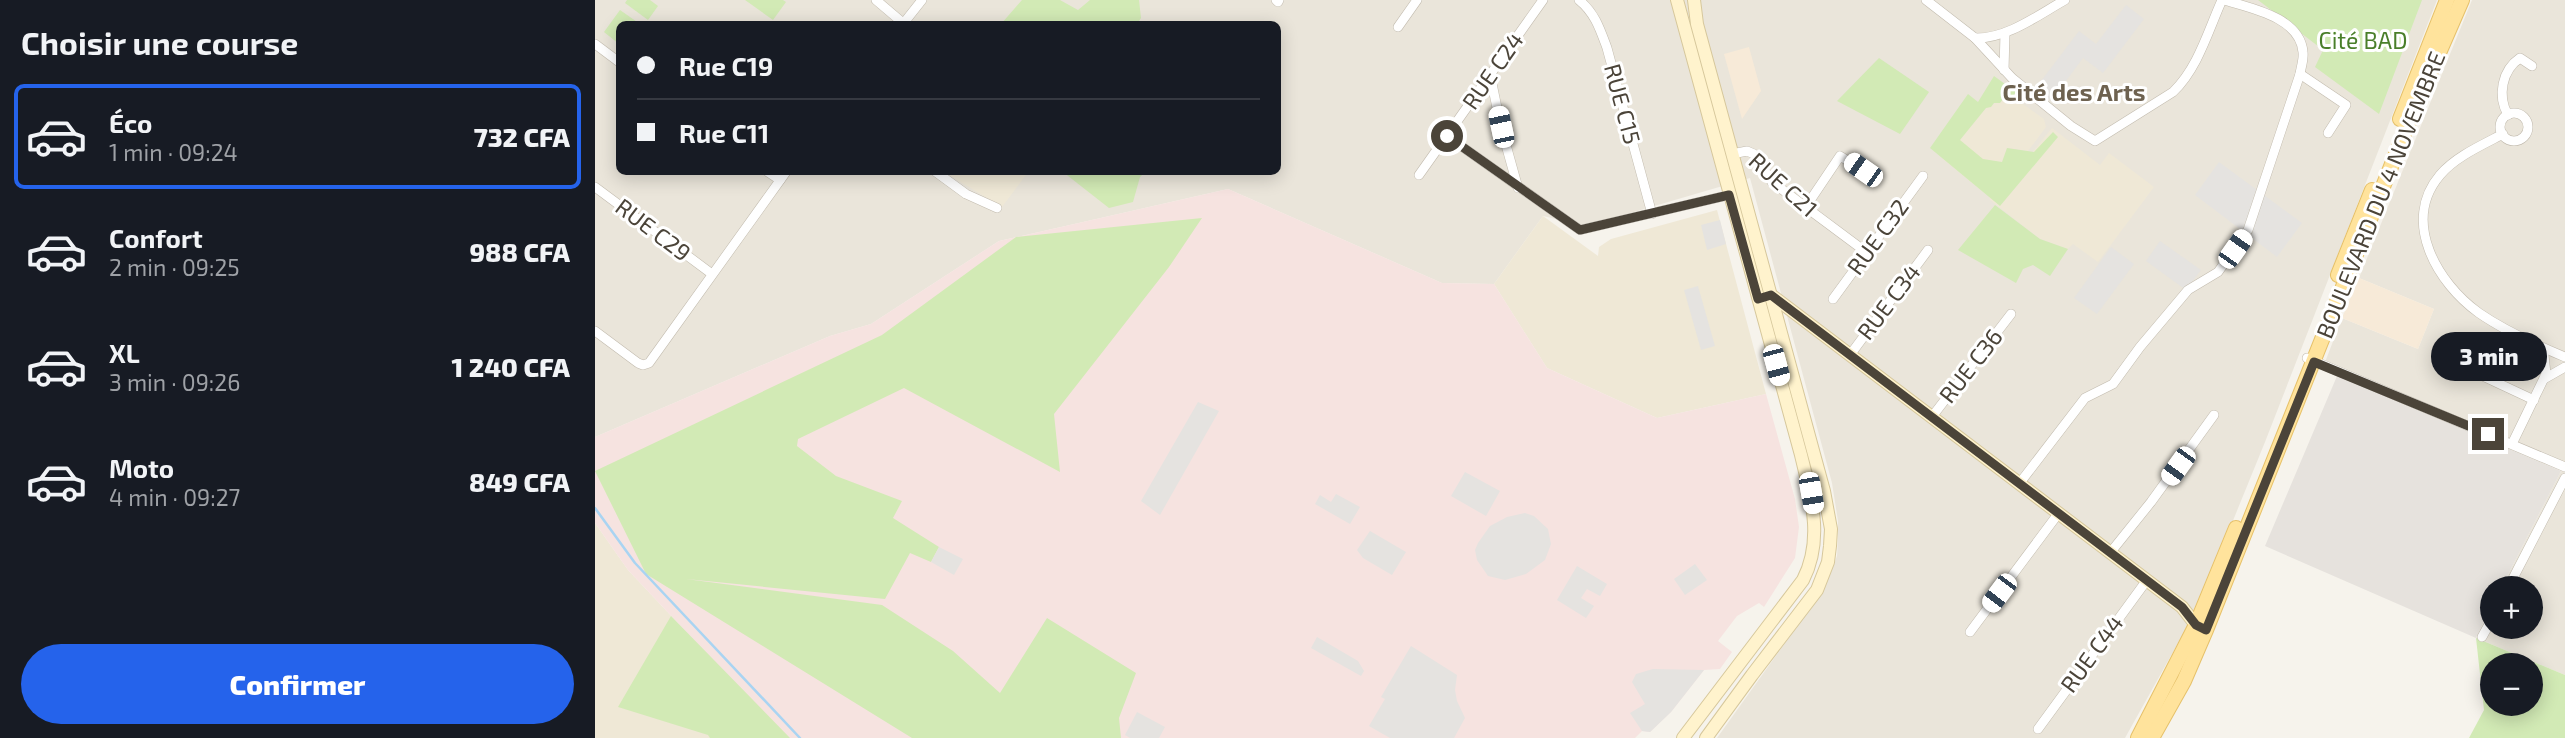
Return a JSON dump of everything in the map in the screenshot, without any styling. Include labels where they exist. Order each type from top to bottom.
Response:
[{"type":"main road","name":"BOULEVARD DU 4 NOVEMBRE","points":[[2310,360],[2447,0]]},
{"type":"main road","name":"BOULEVARD DU 4 NOVEMBRE","points":[[2152,738],[2184,681],[2204,621],[2310,360],[2462,0]]},
{"type":"main road","name":"BOULEVARD DU 4 NOVEMBRE","points":[[2138,738],[2204,621]]},
{"type":"street","points":[[876,0],[900,21]]},
{"type":"street","points":[[905,21],[922,0]]},
{"type":"street","points":[[1398,27],[1417,0]]},
{"type":"street","name":"RUE C24","points":[[1419,175],[1543,0]]},
{"type":"street","name":"RUE C15","points":[[1579,0],[1598,24],[1607,48],[1651,214]]},
{"type":"street","points":[[1677,0],[1729,195],[1765,297],[1824,491],[1831,529],[1828,562],[1818,590],[1706,738]]},
{"type":"street","points":[[1682,738],[1803,580],[1809,569],[1814,544],[1815,520],[1732,154],[1697,24],[1694,0]]},
{"type":"street","points":[[1926,0],[1975,38],[2004,70],[2071,126],[2095,141],[2173,92],[2184,82],[2223,0],[2264,11],[2293,32],[2299,39],[2304,54],[2300,74],[2248,230],[2215,275],[2188,290],[2113,384],[2085,398],[2019,484]]},
{"type":"street","points":[[1975,38],[2004,33],[2065,0]]},
{"type":"street","points":[[2004,33],[2004,70]]},
{"type":"street","points":[[595,44],[616,60]]},
{"type":"street","points":[[2508,115],[2500,98],[2505,78],[2520,58],[2532,66]]},
{"type":"street","points":[[1490,74],[1518,188]]},
{"type":"street","points":[[2300,74],[2346,105],[2328,133]]},
{"type":"street","points":[[2513,113],[2526,120],[2528,130],[2516,141],[2503,134],[2501,123],[2508,115],[2513,113]]},
{"type":"street","points":[[2503,134],[2471,151],[2442,173],[2432,185],[2422,215],[2423,234],[2439,271],[2469,305],[2495,323],[2565,358]]},
{"type":"street","points":[[1447,136],[1580,230],[1729,195]]},
{"type":"street","name":"RUE C21","points":[[1732,154],[1747,151],[1754,154],[1772,182],[1866,252]]},
{"type":"street","points":[[1805,208],[1840,156],[1863,170]]},
{"type":"street","points":[[772,175],[780,180]]},
{"type":"street","points":[[595,331],[638,363],[649,363],[784,175]]},
{"type":"street","points":[[940,175],[965,194],[997,208]]},
{"type":"street","name":"RUE C32","points":[[1833,299],[1923,176]]},
{"type":"street","name":"RUE C29","points":[[595,187],[712,274]]},
{"type":"street","name":"RUE C34","points":[[1850,355],[1929,250]]},
{"type":"street","points":[[1765,297],[1850,355],[2058,514],[2204,621]]},
{"type":"street","name":"RUE C36","points":[[1931,418],[2011,314]]},
{"type":"street","points":[[2512,444],[2544,379],[2546,365],[2537,345]]},
{"type":"street","points":[[2310,360],[2565,467]]},
{"type":"street","points":[[2458,364],[2534,400]]},
{"type":"street","points":[[2544,379],[2565,367]]},
{"type":"street","points":[[2110,553],[2214,415]]},
{"type":"street","points":[[2514,576],[2565,478]]},
{"type":"street","points":[[1970,632],[2058,514]]},
{"type":"street","name":"RUE C44","points":[[2038,729],[2147,580]]},
{"type":"street","points":[[1737,664],[1752,675]]},
{"type":"shaded area","points":[[595,0],[2437,0],[2197,609],[2125,738],[1717,738],[1825,587],[1837,556],[1838,521],[1832,483],[1750,178],[1586,226],[1543,216],[1494,284],[1442,283],[1228,189],[999,241],[871,324],[830,336],[595,437]]},
{"type":"shaded area","points":[[2472,0],[2565,0],[2565,675],[2543,666],[2543,653],[2512,653],[2476,638],[2480,630],[2480,639],[2543,639],[2543,576],[2507,576],[2561,471],[2322,370],[2342,318],[2418,349],[2434,309],[2359,278]]},
{"type":"shaded area","points":[[2126,5],[2144,19],[2103,73],[2083,58],[2051,101],[2035,89],[2079,31],[2096,44]]},
{"type":"shaded area","points":[[1749,47],[1761,91],[1742,119],[1724,54]]},
{"type":"shaded area","points":[[2018,96],[2020,102],[2044,119],[2046,127],[2028,151],[2007,148],[2006,157],[1983,192],[1943,159],[1986,108]]},
{"type":"shaded area","points":[[2052,128],[2100,165],[2109,153],[2154,187],[2098,262],[2073,244],[2068,249],[2040,239],[1990,200],[1989,195],[2019,169]]},
{"type":"shaded area","points":[[2219,162],[2302,223],[2277,257],[2195,195]]},
{"type":"shaded area","points":[[949,175],[1026,175],[1002,207]]},
{"type":"shaded area","points":[[1228,189],[1442,283],[1494,284],[1547,368],[1657,418],[1766,394],[1795,499],[1799,527],[1795,558],[1764,607],[1759,603],[1737,616],[1718,641],[1732,652],[1720,669],[1704,670],[1671,712],[1650,732],[1642,731],[1635,738],[786,738],[628,570],[595,523],[595,437],[830,336],[871,324],[999,241]]},
{"type":"shaded area","points":[[1717,210],[1766,394],[1657,418],[1547,368],[1494,284],[1543,216],[1598,256],[1599,247],[1611,239]]},
{"type":"shaded area","points":[[1720,220],[1726,244],[1707,250],[1701,225]]},
{"type":"shaded area","points":[[2160,241],[2201,270],[2186,290],[2146,261]]},
{"type":"shaded area","points":[[2111,247],[2134,264],[2097,314],[2074,298]]},
{"type":"shaded area","points":[[2359,278],[2434,309],[2418,349],[2342,318]]},
{"type":"shaded area","points":[[1698,286],[1715,346],[1701,350],[1684,290]]},
{"type":"shaded area","points":[[2337,376],[2561,471],[2507,576],[2480,576],[2480,630],[2476,638],[2265,546]]},
{"type":"shaded area","points":[[1198,402],[1219,411],[1160,515],[1141,501]]},
{"type":"shaded area","points":[[1465,472],[1500,491],[1486,516],[1451,496]]},
{"type":"shaded area","points":[[1336,494],[1360,507],[1350,524],[1315,504],[1320,495],[1331,502]]},
{"type":"shaded area","points":[[1525,513],[1534,516],[1548,529],[1551,544],[1545,560],[1526,574],[1505,580],[1488,576],[1477,560],[1475,550],[1478,543],[1490,526],[1507,517]]},
{"type":"shaded area","points":[[595,523],[628,570],[786,738],[595,738]]},
{"type":"shaded area","points":[[1370,531],[1406,552],[1392,575],[1363,558],[1357,550]]},
{"type":"shaded area","points":[[939,547],[963,559],[954,575],[931,562]]},
{"type":"shaded area","points":[[1695,564],[1707,580],[1685,595],[1674,579]]},
{"type":"shaded area","points":[[1577,566],[1607,584],[1600,596],[1587,589],[1581,598],[1594,606],[1586,618],[1557,600]]},
{"type":"shaded area","points":[[1317,637],[1358,661],[1364,671],[1361,676],[1311,648]]},
{"type":"shaded area","points":[[1411,646],[1457,675],[1457,701],[1465,718],[1454,738],[1390,738],[1369,726],[1385,699],[1381,697]]},
{"type":"shaded area","points":[[1653,669],[1704,670],[1671,712],[1650,732],[1642,731],[1630,713],[1645,704],[1632,682],[1636,674]]},
{"type":"shaded area","points":[[1137,712],[1165,727],[1159,738],[1130,738],[1125,735]]},
{"type":"green space","points":[[627,0],[650,0],[658,6],[648,20],[625,3]]},
{"type":"green space","points":[[745,0],[783,0],[786,2],[773,20]]},
{"type":"green space","points":[[1022,0],[1060,0],[1078,10],[1090,0],[1139,0],[1141,18],[1139,21],[1004,21]]},
{"type":"green space","name":"Cité BAD","points":[[2258,0],[2422,0],[2379,114],[2315,67],[2323,50]]},
{"type":"green space","points":[[620,10],[636,21],[616,21],[616,42],[604,32]]},
{"type":"green space","points":[[1879,58],[1929,92],[1900,134],[1837,101]]},
{"type":"green space","points":[[1994,76],[2016,92],[2011,99],[2003,99],[2000,103],[1986,108],[1960,140],[1983,159],[2002,162],[2007,148],[2034,152],[2053,132],[2058,137],[2000,206],[1930,148],[1968,94],[1978,102]]},
{"type":"green space","points":[[1067,175],[1142,175],[1133,202],[1109,208]]},
{"type":"green space","points":[[1995,205],[2040,239],[2068,249],[2050,276],[2033,265],[2023,269],[2016,283],[1958,250]]},
{"type":"green space","points":[[1202,218],[1169,267],[1054,414],[1060,472],[904,388],[798,439],[797,446],[836,476],[902,501],[893,518],[939,547],[931,562],[910,553],[885,599],[686,579],[882,605],[953,651],[1000,693],[1047,618],[1136,673],[1119,718],[1121,738],[912,738],[646,574],[595,471],[882,335],[1016,237]]},
{"type":"green space","points":[[671,616],[790,738],[710,738],[708,735],[618,707]]},
{"type":"green space","points":[[2476,638],[2512,653],[2480,653],[2480,674]]},
{"type":"green space","points":[[2543,666],[2565,675],[2565,738],[2469,738],[2481,716],[2543,716]]},
{"type":"waterway","points":[[595,508],[635,563],[800,738]]},
{"type":"district","name":"Cité des Arts","points":[[2074,93]]},
{"type":"route","points":[[1447,136],[1580,230],[1729,195],[1758,299],[1771,295],[2182,607],[2196,625],[2206,630],[2314,362],[2488,434]]}]
